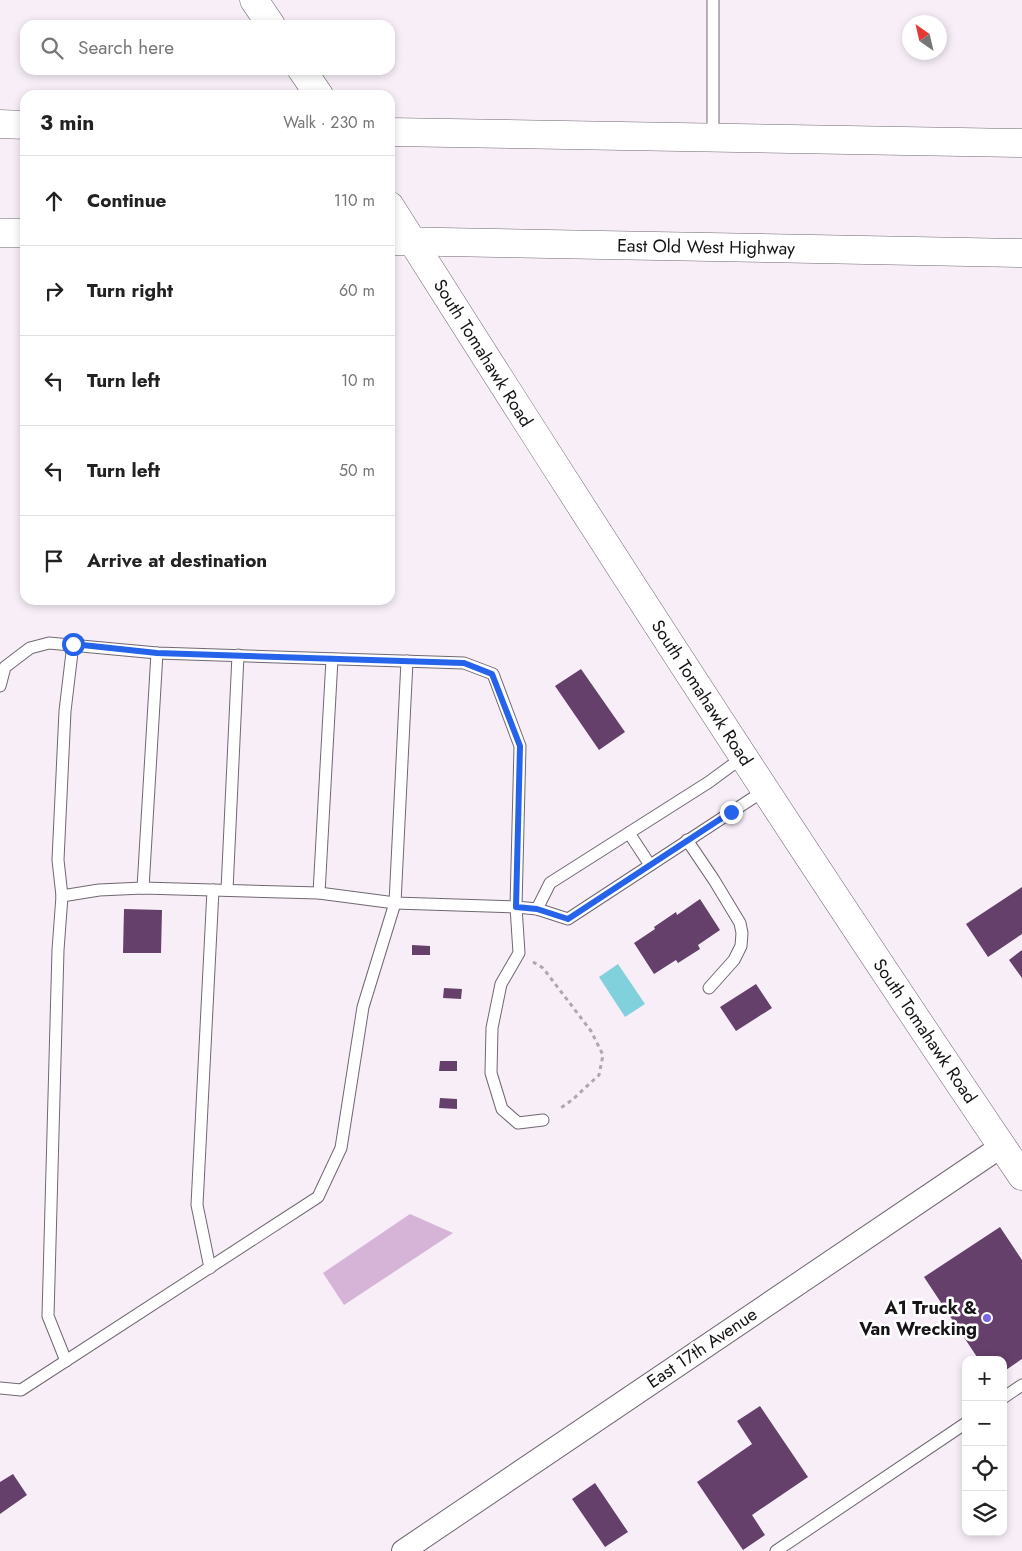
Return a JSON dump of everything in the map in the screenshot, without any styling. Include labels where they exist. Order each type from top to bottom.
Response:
[{"type":"main road","points":[[254,0],[268,20]]},
{"type":"main road","points":[[305,75],[316,90]]},
{"type":"main road","points":[[0,124],[20,125]]},
{"type":"main road","points":[[395,132],[1022,143]]},
{"type":"main road","name":"South Tomahawk Road","points":[[395,222],[401,241],[534,434],[765,790],[1022,1176]]},
{"type":"main road","points":[[0,232],[20,233]]},
{"type":"main road","name":"East Old West Highway","points":[[401,241],[1022,253]]},
{"type":"street","name":"East 17th Avenue","points":[[403,1551],[1002,1146]]},
{"type":"lane","points":[[713,0],[713,138]]},
{"type":"lane","points":[[0,686],[5,667],[30,648],[49,642],[157,653],[464,663],[492,674],[520,746],[516,907],[519,953],[501,984],[492,1028],[491,1073],[502,1109],[518,1122],[543,1120]]},
{"type":"lane","points":[[66,1361],[48,1316],[58,950],[62,896],[58,860],[65,712],[73,644]]},
{"type":"lane","points":[[143,888],[157,653]]},
{"type":"lane","points":[[228,890],[238,655]]},
{"type":"lane","points":[[319,893],[332,659]]},
{"type":"lane","points":[[0,1388],[21,1390],[318,1197],[342,1148],[363,1007],[395,903],[407,661]]},
{"type":"lane","points":[[537,909],[550,883],[709,782],[744,757]]},
{"type":"lane","points":[[62,896],[99,890],[143,888],[319,893],[395,903],[537,909],[568,919],[765,790]]},
{"type":"lane","points":[[628,833],[650,865]]},
{"type":"lane","points":[[687,840],[740,923],[742,933],[741,946],[734,960],[710,988]]},
{"type":"lane","points":[[210,1268],[197,1205],[213,890]]},
{"type":"lane","points":[[1007,1395],[1022,1385]]},
{"type":"lane","points":[[776,1551],[962,1426]]},
{"type":"path","points":[[519,953],[543,968],[591,1031],[603,1055],[598,1075],[572,1100],[543,1120]]},
{"type":"shaded area","points":[[410,1214],[453,1233],[344,1305],[323,1273]]},
{"type":"water","points":[[618,964],[645,1004],[625,1017],[599,977]]},
{"type":"building","points":[[581,669],[625,732],[599,750],[555,686]]},
{"type":"building","points":[[1022,887],[1022,934],[988,957],[966,924]]},
{"type":"building","points":[[700,899],[720,930],[698,945],[700,949],[678,963],[676,960],[654,974],[634,943],[676,912],[677,915]]},
{"type":"building","points":[[124,909],[162,910],[161,953],[123,953]]},
{"type":"building","points":[[412,945],[430,946],[430,955],[412,955]]},
{"type":"building","points":[[1022,950],[1022,978],[1009,960]]},
{"type":"building","points":[[756,984],[772,1008],[736,1031],[720,1007]]},
{"type":"building","points":[[444,988],[462,989],[461,999],[443,998]]},
{"type":"building","points":[[440,1061],[457,1061],[457,1071],[439,1071]]},
{"type":"building","points":[[440,1098],[457,1099],[457,1109],[439,1108]]},
{"type":"building","name":"A1 Truck & Van Wrecking","points":[[1000,1227],[1022,1260],[1022,1359],[1007,1369],[1007,1356],[976,1356],[924,1277]]},
{"type":"building","points":[[760,1406],[808,1477],[752,1515],[765,1535],[743,1550],[697,1482],[752,1444],[737,1421]]},
{"type":"building","points":[[13,1474],[27,1495],[0,1514],[0,1482]]},
{"type":"building","points":[[595,1483],[628,1532],[605,1547],[572,1499]]},
{"type":"place","name":"A1 Truck & Van Wrecking","points":[[987,1318]]},
{"type":"route","points":[[73,644],[157,653],[464,663],[492,674],[520,746],[516,907],[537,909],[568,919],[731,812]]}]
